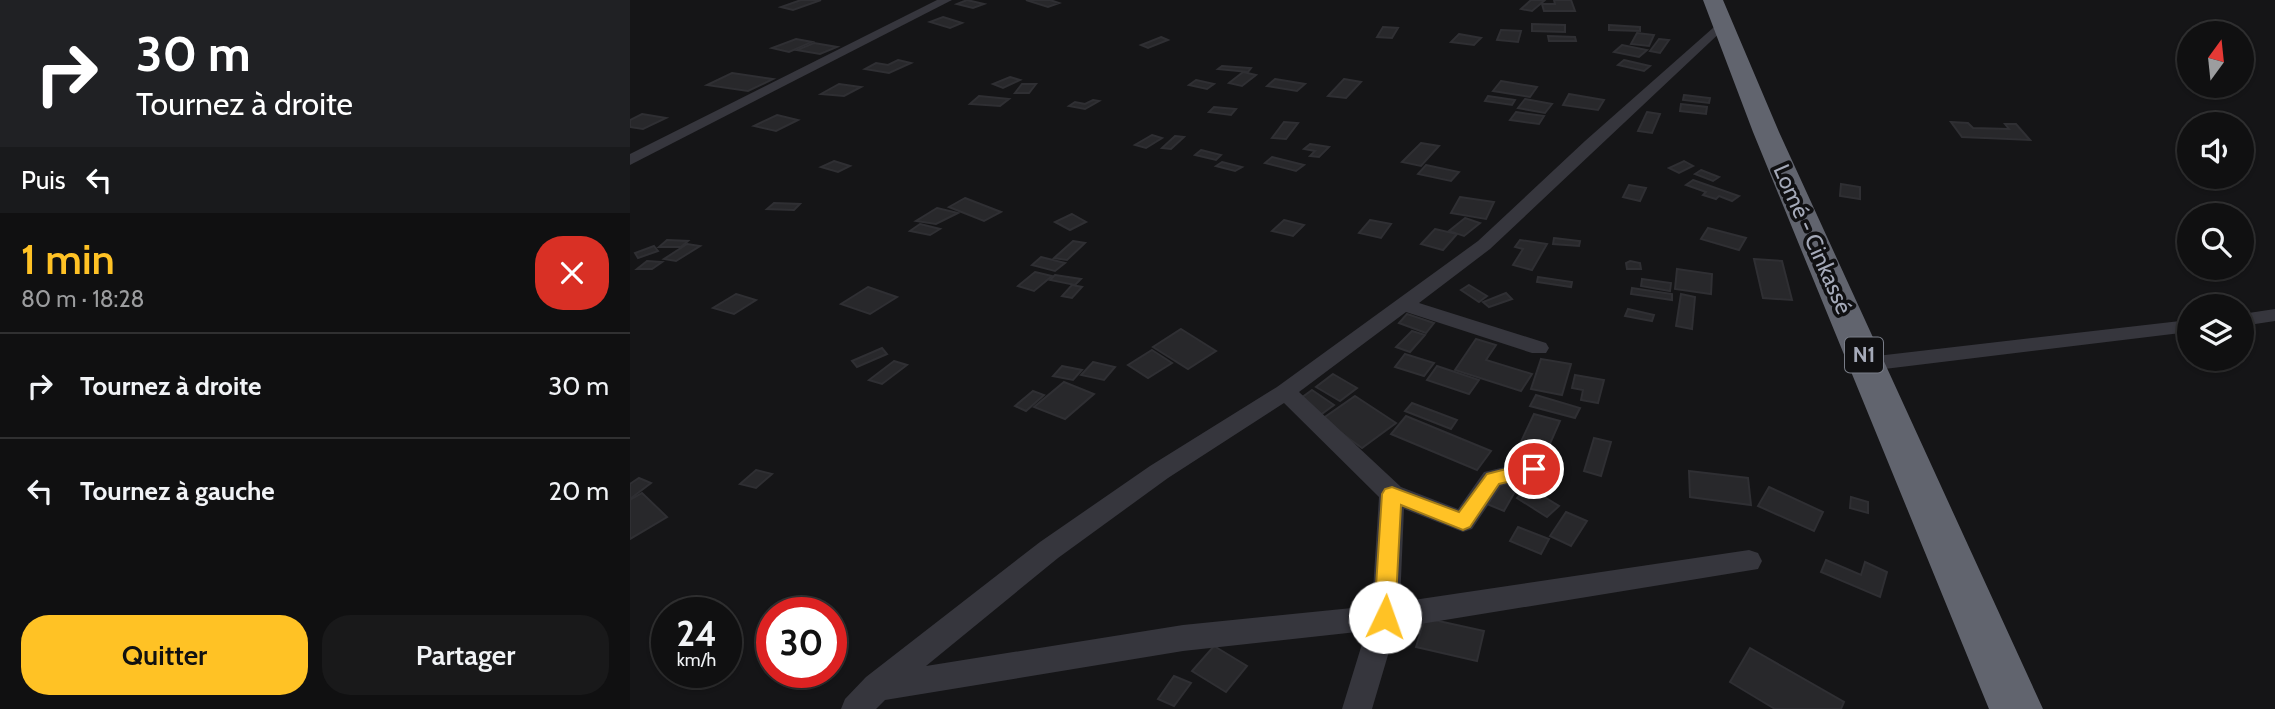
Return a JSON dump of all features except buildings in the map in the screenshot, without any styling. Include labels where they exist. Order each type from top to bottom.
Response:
[{"type":"highway","name":"Lomé - Cinkassé","points":[[1718,12],[1766,132],[2016,709]]},
{"type":"street","points":[[630,160],[946,0]]},
{"type":"street","points":[[856,709],[877,687],[1049,550],[1159,472],[1285,392],[1484,245],[1590,144],[1718,12]]},
{"type":"street","points":[[1402,304],[1539,348]]},
{"type":"street","points":[[2254,318],[2275,315]]},
{"type":"street","points":[[1868,364],[2177,327]]},
{"type":"street","points":[[1285,392],[1353,453],[1392,494],[1463,522],[1493,479],[1534,469]]},
{"type":"street","points":[[1357,709],[1385,617],[1392,494]]},
{"type":"street","points":[[877,687],[1182,638],[1385,617],[1749,562]]},
{"type":"route","points":[[1385,617],[1392,494],[1463,522],[1493,479],[1534,469]]}]
